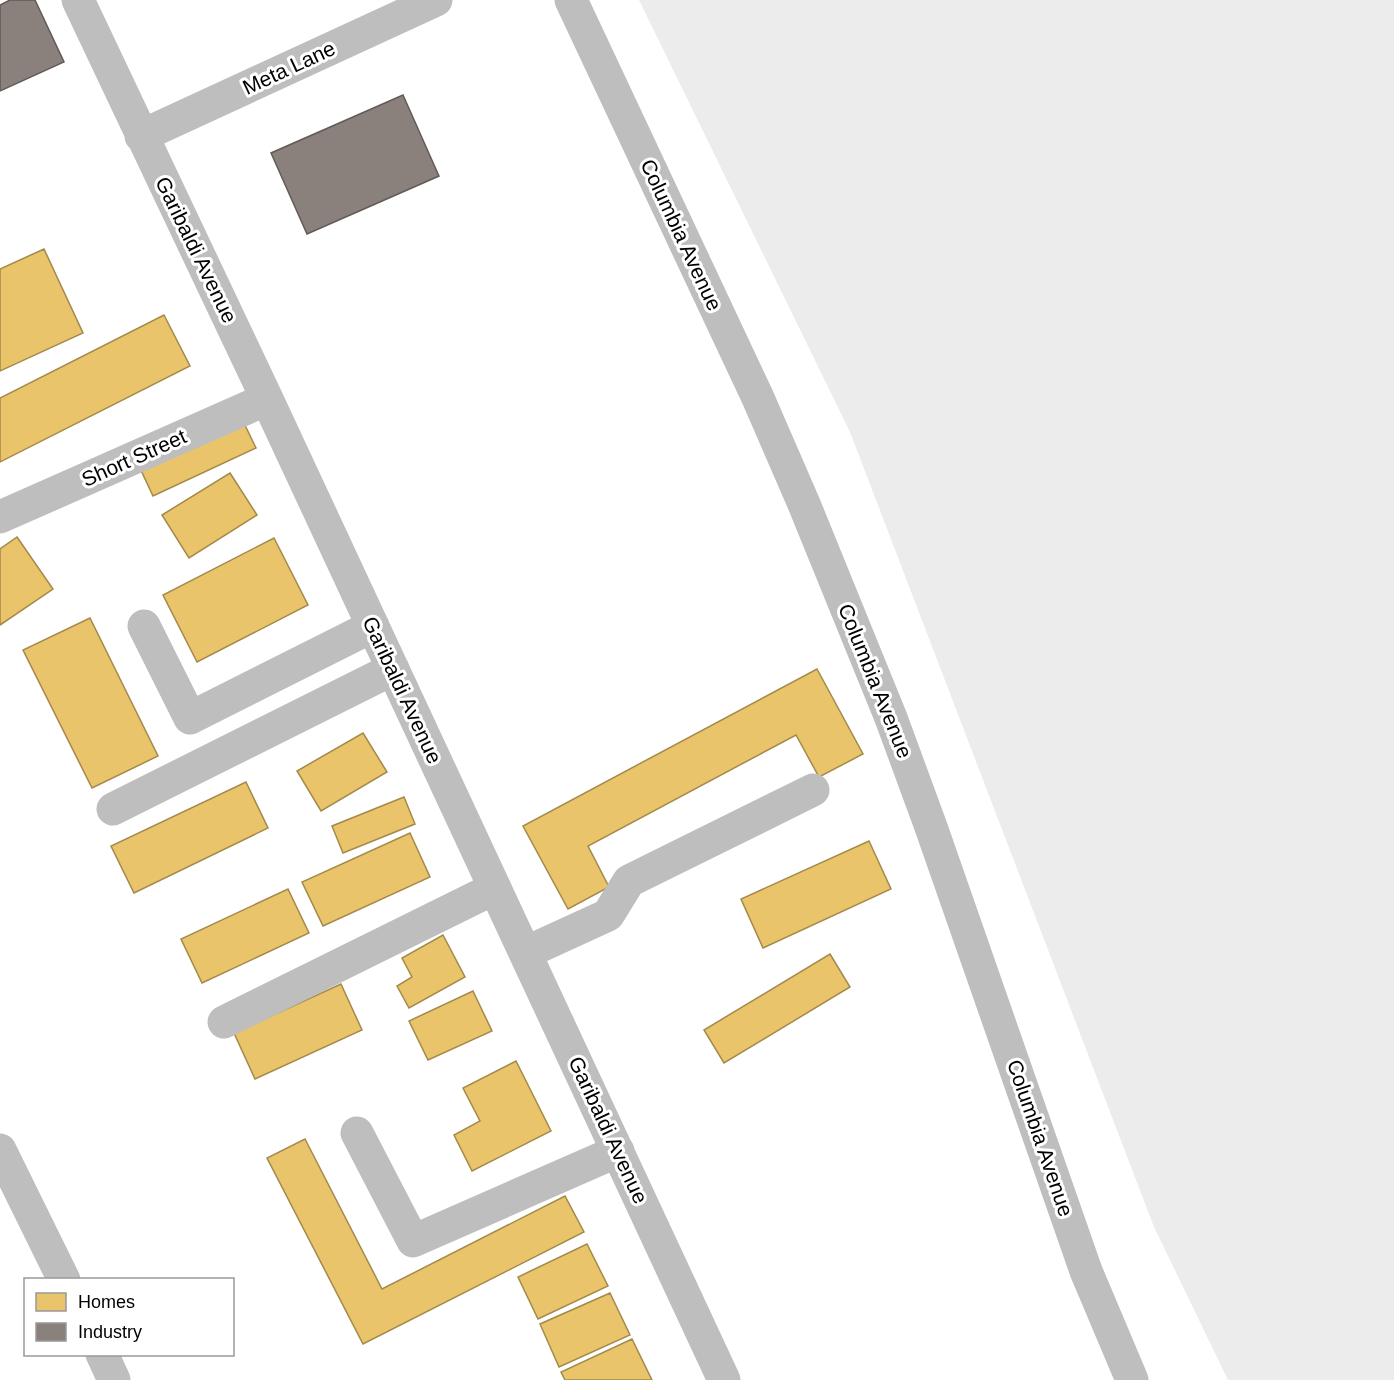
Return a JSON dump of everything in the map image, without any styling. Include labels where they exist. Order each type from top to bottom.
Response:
[{"type":"street","name":"Garibaldi Avenue","points":[[78,0],[267,399],[724,1380]]},
{"type":"street","name":"Meta Lane","points":[[141,136],[436,0]]},
{"type":"street","name":"Columbia Avenue","points":[[572,0],[758,398],[808,515],[907,762],[1086,1271],[1132,1380]]},
{"type":"street","name":"Short Street","points":[[0,518],[267,399]]},
{"type":"street","points":[[144,626],[190,718],[373,626]]},
{"type":"street","points":[[112,809],[393,669]]},
{"type":"street","points":[[525,953],[608,915],[629,881],[813,790]]},
{"type":"street","points":[[224,1022],[495,888]]},
{"type":"street","points":[[357,1133],[413,1240],[618,1151]]},
{"type":"street","points":[[3,1165],[63,1278]]},
{"type":"street","points":[[103,1356],[114,1380]]},
{"type":"shaded area","points":[[639,0],[1394,0],[1394,1380],[1228,1380],[1154,1227],[850,432]]},
{"type":"building: Homes","points":[[44,249],[83,333],[0,371],[0,269]]},
{"type":"building: Homes","points":[[164,315],[190,366],[0,462],[0,398]]},
{"type":"building: Homes","points":[[242,419],[256,448],[153,496],[139,466]]},
{"type":"building: Homes","points":[[230,473],[257,515],[189,558],[162,515]]},
{"type":"building: Homes","points":[[17,537],[53,589],[0,625],[0,549]]},
{"type":"building: Homes","points":[[274,538],[308,605],[197,662],[163,595]]},
{"type":"building: Homes","points":[[90,618],[158,756],[92,788],[23,650]]},
{"type":"building: Homes","points":[[817,669],[863,754],[819,777],[796,735],[588,846],[609,887],[568,909],[523,826]]},
{"type":"building: Homes","points":[[363,733],[387,772],[321,811],[297,771]]},
{"type":"building: Homes","points":[[246,782],[268,828],[134,893],[111,846]]},
{"type":"building: Homes","points":[[404,797],[415,824],[343,853],[332,826]]},
{"type":"building: Homes","points":[[410,833],[430,877],[323,926],[302,882]]},
{"type":"building: Homes","points":[[869,841],[891,889],[763,948],[741,899]]},
{"type":"building: Homes","points":[[288,889],[309,933],[202,983],[181,939]]},
{"type":"building: Homes","points":[[443,935],[465,977],[409,1008],[397,986],[412,977],[402,958]]},
{"type":"building: Homes","points":[[830,954],[850,987],[724,1063],[704,1030]]},
{"type":"building: Homes","points":[[341,984],[362,1030],[255,1079],[234,1033]]},
{"type":"building: Homes","points":[[473,991],[492,1031],[428,1060],[409,1021]]},
{"type":"building: Homes","points":[[516,1061],[551,1131],[472,1171],[454,1135],[480,1121],[463,1088]]},
{"type":"building: Homes","points":[[305,1139],[382,1289],[565,1196],[584,1232],[363,1344],[267,1158]]},
{"type":"building: Homes","points":[[587,1244],[608,1286],[538,1319],[518,1277]]},
{"type":"building: Homes","points":[[610,1293],[630,1335],[559,1367],[540,1324]]},
{"type":"building: Homes","points":[[632,1339],[652,1380],[565,1380],[561,1372]]},
{"type":"building: Industry","points":[[10,0],[35,0],[64,62],[0,91],[0,5]]},
{"type":"building: Industry","points":[[403,95],[439,176],[307,234],[271,153]]}]
